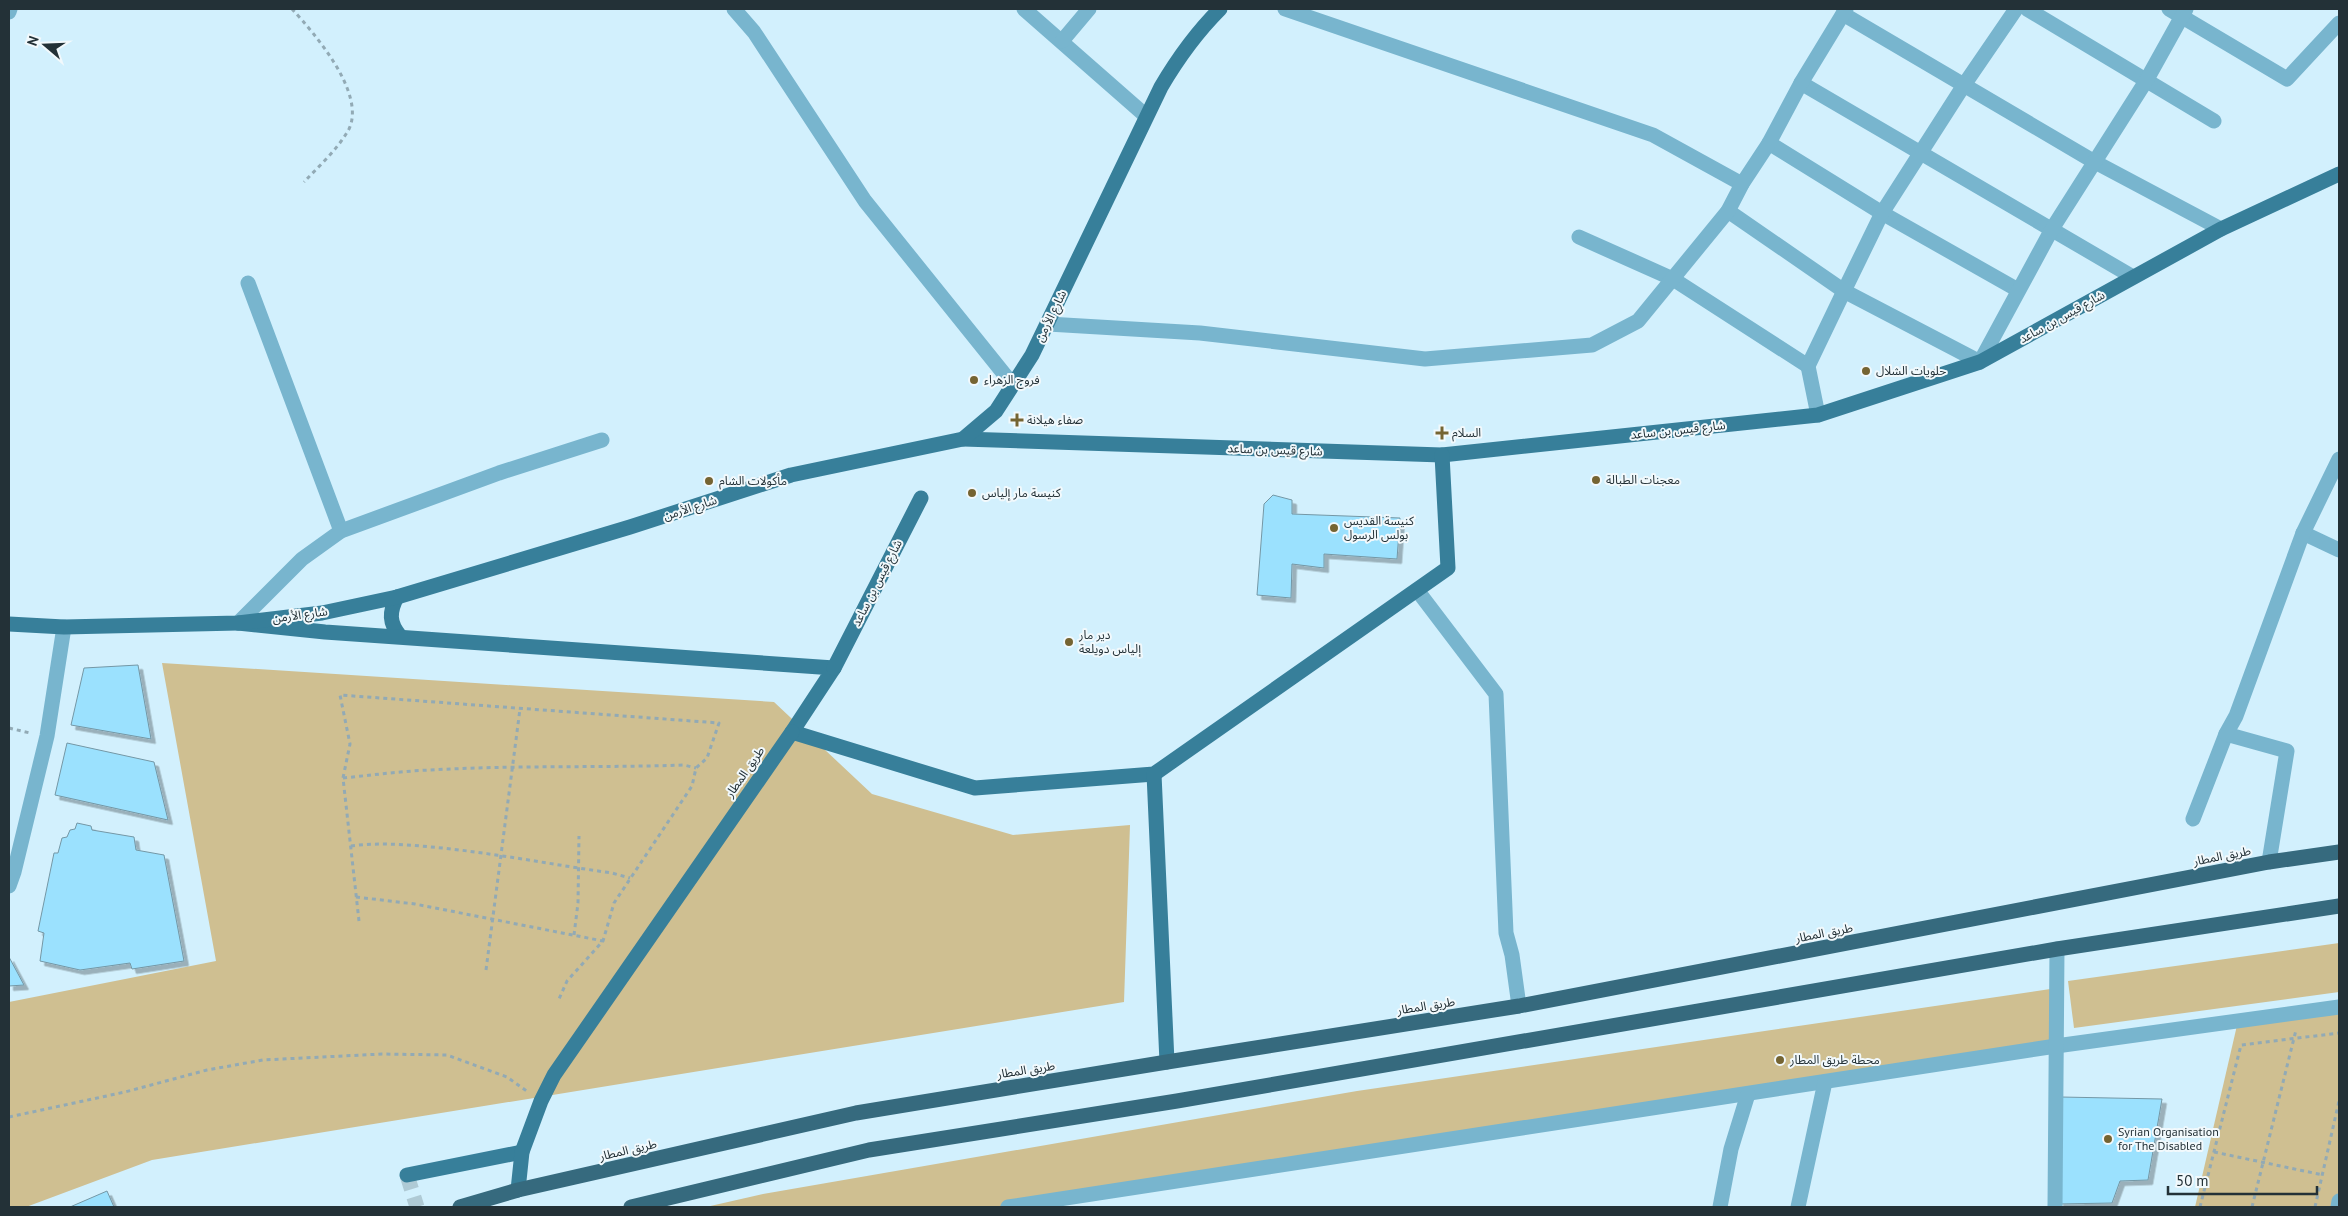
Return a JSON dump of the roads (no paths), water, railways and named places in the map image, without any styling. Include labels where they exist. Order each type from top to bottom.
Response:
[{"type":"highway","name":"طريق المطار","points":[[460,1207],[518,1190],[856,1114],[1519,1006],[2269,862],[2339,852]]},
{"type":"highway","points":[[631,1207],[869,1150],[1186,1099],[2056,949],[2339,906]]},
{"type":"main road","name":"شارع الأرمن","points":[[9,624],[64,627],[238,623],[322,613],[397,597],[791,476],[963,438],[996,411],[1013,385],[1048,324],[1146,116],[1179,56],[1199,30],[1220,9]]},
{"type":"main road","name":"شارع قيس بن ساعد","points":[[963,438],[1442,455],[1818,415],[1980,362],[2221,230],[2339,174]]},
{"type":"main road","points":[[792,732],[975,788],[1154,774],[1448,568],[1442,455]]},
{"type":"main road","name":"شارع قيس بن ساعد","points":[[792,732],[834,668],[920,498]]},
{"type":"main road","points":[[397,597],[392,607],[390,618],[393,628],[400,636]]},
{"type":"main road","points":[[238,623],[325,632],[834,668]]},
{"type":"main road","name":"طريق المطار","points":[[518,1190],[522,1152],[540,1102],[573,1046],[792,732]]},
{"type":"main road","points":[[1154,774],[1166,1062]]},
{"type":"main road","points":[[407,1175],[522,1152]]},
{"type":"street","points":[[734,9],[754,32],[865,201],[1013,385]]},
{"type":"street","points":[[1024,9],[1146,116]]},
{"type":"street","points":[[1062,41],[1089,9]]},
{"type":"street","points":[[1284,9],[1654,135],[1742,184]]},
{"type":"street","points":[[1818,415],[1808,366],[1882,213],[1964,85],[2016,9]]},
{"type":"street","points":[[2027,9],[2214,121]]},
{"type":"street","points":[[1728,211],[1844,291],[1980,362],[2052,229],[2093,161],[2146,82],[2179,11],[2287,78],[2339,23]]},
{"type":"street","points":[[1048,324],[1200,333],[1425,359],[1592,345],[1638,321],[1728,211],[1742,184],[1769,143],[1800,83],[1844,12],[2093,161],[2221,230]]},
{"type":"street","points":[[1800,83],[2134,278]]},
{"type":"street","points":[[1769,143],[1882,213],[2018,290]]},
{"type":"street","points":[[1579,237],[1673,279],[1808,366]]},
{"type":"street","points":[[248,283],[341,531]]},
{"type":"street","points":[[238,623],[302,559],[341,531],[499,473],[602,440]]},
{"type":"street","points":[[2193,819],[2226,734],[2236,716],[2302,533],[2339,459]]},
{"type":"street","points":[[2302,533],[2339,550]]},
{"type":"street","points":[[1417,590],[1496,694],[1506,934],[1512,955],[1519,1006]]},
{"type":"street","points":[[9,886],[15,842],[47,736],[64,627]]},
{"type":"street","points":[[2226,734],[2286,751],[2269,862]]},
{"type":"street","points":[[2055,1207],[2056,949]]},
{"type":"street","points":[[1008,1207],[2056,1046],[2339,1007]]},
{"type":"street","points":[[1798,1207],[1825,1082]]},
{"type":"street","points":[[1720,1207],[1731,1149],[1748,1094]]},
{"type":"street","points":[[2338,1207],[2339,1201]]},
{"type":"tunnel","points":[[407,1175],[417,1207]]},
{"type":"place","name":"حلويات الشلال","points":[[1866,371]]},
{"type":"place","name":"فروج الزهراء","points":[[974,380]]},
{"type":"place","name":"صفاء هيلانة","points":[[1017,420]]},
{"type":"place","name":"السلام","points":[[1442,433]]},
{"type":"place","name":"معجنات الطبالة","points":[[1596,480]]},
{"type":"place","name":"مأكولات الشام","points":[[709,481]]},
{"type":"place","name":"كنيسة مار إلياس","points":[[972,493]]},
{"type":"place","name":"كنيسة القديس بولس الرسول","points":[[1334,528]]},
{"type":"place","name":"دير مار إلياس دويلعة","points":[[1069,642]]},
{"type":"place","name":"محطة طريق المطار","points":[[1780,1060]]},
{"type":"place","name":"Syrian Organisation for The Disabled","points":[[2108,1139]]}]
